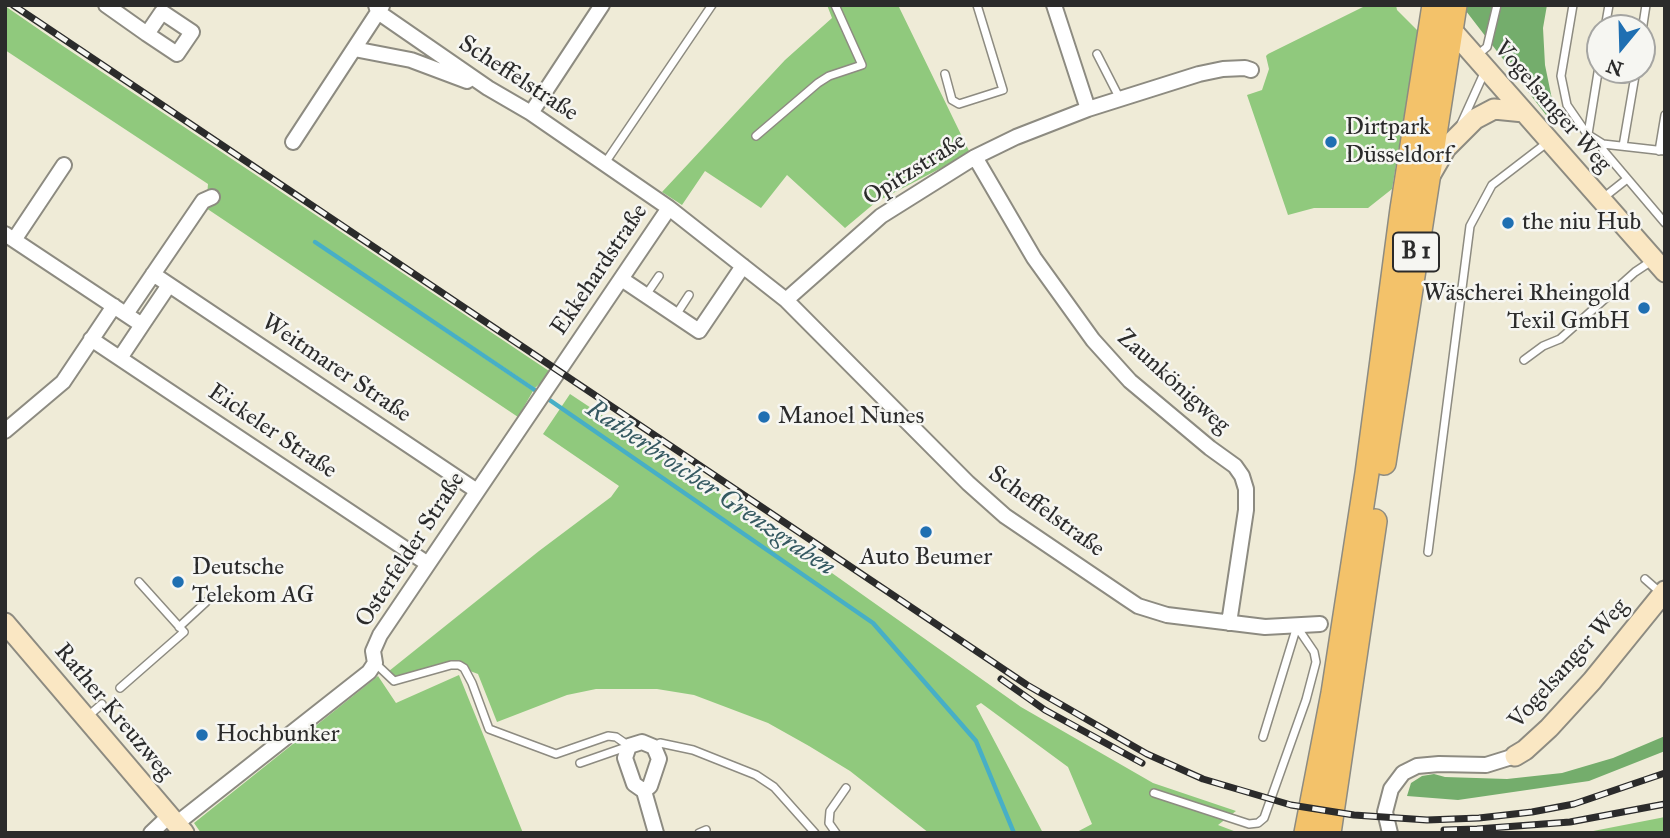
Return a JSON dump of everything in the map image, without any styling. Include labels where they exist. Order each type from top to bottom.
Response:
[{"type":"main road","name":"B 1","points":[[1329,833],[1450,29],[1439,6]]},
{"type":"main road","name":"B 1","points":[[1306,833],[1333,693],[1367,473],[1402,209],[1439,6]]},
{"type":"street","points":[[531,113],[602,5]]},
{"type":"street","points":[[1054,5],[1088,109]]},
{"type":"street","points":[[114,7],[147,34]]},
{"type":"street","points":[[293,142],[379,7]]},
{"type":"street","name":"Scheffelstraße","points":[[379,7],[488,88],[531,113],[669,208],[786,300],[1005,516],[1138,606],[1167,615],[1265,627],[1320,624]]},
{"type":"street","name":"Vogelsanger Weg","points":[[1450,29],[1659,266]]},
{"type":"street","points":[[354,49],[411,60],[488,88]]},
{"type":"street","name":"Opitzstraße","points":[[786,300],[881,216],[975,158],[1016,137],[1088,109],[1211,71],[1234,68],[1251,70]]},
{"type":"street","points":[[1427,181],[1458,134],[1475,119],[1494,109],[1524,113]]},
{"type":"street","name":"Zaunkönigweg","points":[[975,158],[1034,258],[1093,340],[1130,381],[1235,466],[1242,476],[1246,489],[1245,510],[1229,623]]},
{"type":"street","points":[[64,165],[10,237],[142,325]]},
{"type":"street","points":[[5,431],[63,382],[91,339],[153,274],[203,201],[212,197]]},
{"type":"street","name":"Ekkehardstraße","points":[[569,357],[669,208]]},
{"type":"street","points":[[623,279],[699,331],[743,267]]},
{"type":"street","name":"Weitmarer Straße","points":[[153,274],[477,491]]},
{"type":"street","points":[[120,358],[169,285]]},
{"type":"street","name":"Eickeler Straße","points":[[91,339],[428,564]]},
{"type":"street","name":"Osterfelder Straße","points":[[150,833],[176,824],[369,673],[375,663],[373,652],[380,635],[569,357]]},
{"type":"street","name":"Vogelsanger Weg","points":[[1390,833],[1385,812],[1391,789],[1403,773],[1417,766],[1486,765],[1525,750],[1592,681],[1664,593]]},
{"type":"street","name":"Rather Kreuzweg","points":[[5,622],[176,824]]},
{"type":"street","points":[[644,791],[650,786],[659,759],[654,747],[642,742],[629,746],[626,761],[634,784],[644,791],[656,833]]},
{"type":"lane","points":[[605,163],[712,5]]},
{"type":"lane","points":[[756,136],[818,83],[829,76],[862,65],[835,5]]},
{"type":"lane","points":[[945,74],[951,100],[959,104],[1003,90],[977,5]]},
{"type":"lane","points":[[1458,134],[1487,47],[1497,5]]},
{"type":"lane","points":[[1573,5],[1561,76],[1567,105],[1587,134],[1603,144],[1662,151],[1665,115]]},
{"type":"lane","points":[[1097,54],[1120,99]]},
{"type":"lane","points":[[1587,134],[1596,84]]},
{"type":"lane","points":[[1623,146],[1634,84]]},
{"type":"lane","points":[[1427,552],[1470,226],[1493,185],[1548,141]]},
{"type":"lane","points":[[1603,144],[1602,150],[1665,223]]},
{"type":"lane","points":[[1600,201],[1627,179]]},
{"type":"lane","points":[[1524,360],[1543,346],[1560,339],[1635,272],[1659,266]]},
{"type":"lane","points":[[646,295],[659,276]]},
{"type":"lane","points":[[675,315],[689,295]]},
{"type":"lane","points":[[1645,579],[1664,593]]},
{"type":"lane","points":[[120,688],[184,632],[139,582]]},
{"type":"lane","points":[[178,626],[206,602]]},
{"type":"lane","points":[[1263,737],[1297,626]]},
{"type":"lane","points":[[1154,793],[1249,824],[1258,823],[1264,818],[1306,700],[1316,662],[1314,652],[1297,626]]},
{"type":"lane","points":[[375,663],[394,681],[451,665],[464,667],[489,729],[556,754],[592,738],[608,736],[615,737],[629,746]]},
{"type":"lane","points":[[86,718],[102,704]]},
{"type":"lane","points":[[654,747],[660,743],[693,750],[757,775],[775,787],[815,833]]},
{"type":"lane","points":[[580,763],[629,746]]},
{"type":"lane","points":[[836,833],[829,823],[830,811],[846,788]]},
{"type":"green space","points":[[827,5],[898,5],[970,153],[876,202],[845,228],[787,175],[761,208],[705,171],[682,205],[662,192],[785,60],[832,18]]},
{"type":"green space","name":"Dirtpark Düsseldorf","points":[[1367,5],[1396,5],[1397,10],[1418,31],[1392,189],[1368,208],[1314,208],[1288,215],[1247,95],[1262,90],[1269,69],[1266,56],[1268,54]]},
{"type":"green space","points":[[1467,5],[1547,5],[1543,28],[1545,65],[1554,109],[1546,115],[1466,11]]},
{"type":"green space","points":[[5,6],[552,373],[535,388],[315,241],[314,243],[533,391],[518,417],[206,208],[208,184],[5,50]]},
{"type":"green space","points":[[570,394],[719,493],[1021,707],[1153,783],[1236,811],[1218,825],[1239,833],[1075,833],[1092,824],[1068,767],[981,703],[976,706],[1043,833],[929,833],[850,771],[809,746],[768,723],[694,695],[657,689],[596,689],[567,695],[497,722],[478,674],[449,663],[395,677],[389,671],[611,497],[619,486],[543,434]]},
{"type":"green space","points":[[459,675],[523,833],[201,833],[194,823],[378,676],[396,703]]},
{"type":"green space","points":[[1665,736],[1665,751],[1589,781],[1458,800],[1407,796],[1411,783],[1422,776],[1434,774],[1445,777],[1507,779],[1562,773],[1613,758]]},
{"type":"green space","points":[[1665,817],[1665,833],[1583,833]]},
{"type":"waterway","name":"Ratherbroicher Grenzgraben","points":[[315,242],[873,623],[976,741],[1014,833]]},
{"type":"railway","points":[[13,5],[1027,685],[1147,754],[1203,779],[1291,805],[1354,815],[1427,820],[1479,818],[1574,804],[1665,773]]},
{"type":"railway","points":[[1001,679],[1045,710],[1142,763]]},
{"type":"railway","points":[[1444,830],[1570,822],[1665,804]]},
{"type":"place","name":"Dirtpark Düsseldorf","points":[[1331,142]]},
{"type":"place","name":"the niu Hub","points":[[1508,223]]},
{"type":"place","name":"Wäscherei Rheingold Texil GmbH","points":[[1644,308]]},
{"type":"place","name":"Manoel Nunes","points":[[764,417]]},
{"type":"place","name":"Auto Beumer","points":[[926,532]]},
{"type":"place","name":"Deutsche Telekom AG","points":[[178,582]]},
{"type":"place","name":"Hochbunker","points":[[202,735]]}]
